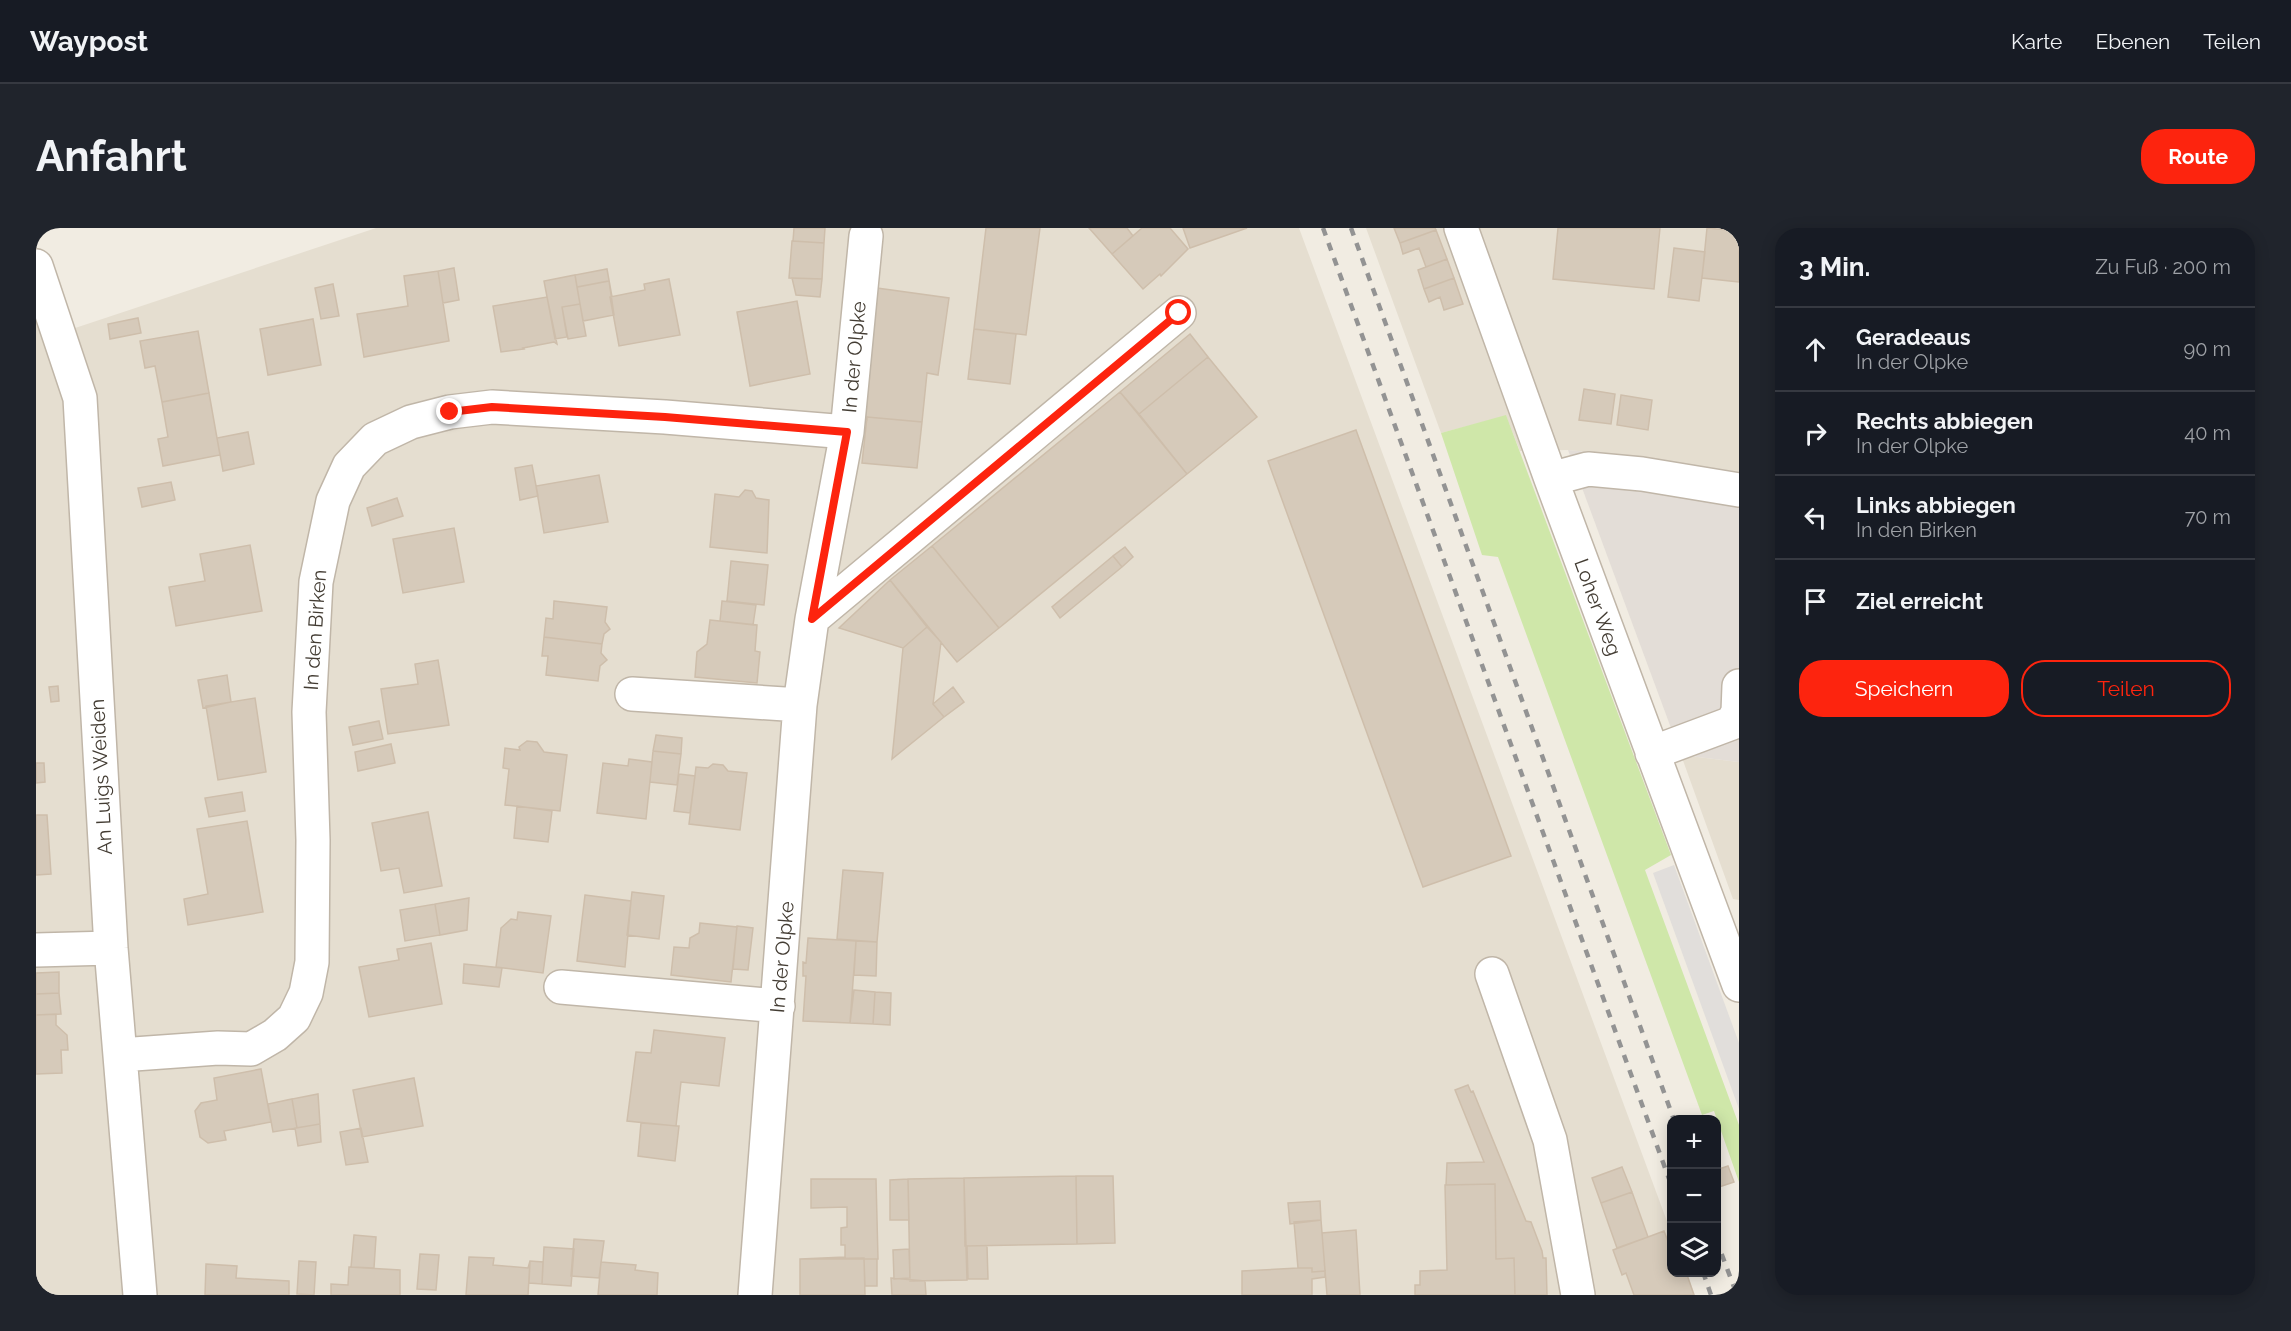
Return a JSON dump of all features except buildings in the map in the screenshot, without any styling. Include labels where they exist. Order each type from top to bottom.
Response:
[{"type":"street","name":"Loher Weg","points":[[1461,228],[1551,480],[1739,985]]},
{"type":"street","name":"In der Olpke","points":[[755,1295],[800,705],[812,619],[847,432],[866,236]]},
{"type":"street","name":"An Luigs Weiden","points":[[36,266],[80,398],[111,948],[140,1295]]},
{"type":"street","points":[[812,619],[1179,313]]},
{"type":"street","name":"In den Birken","points":[[120,1055],[218,1048],[251,1049],[275,1035],[294,1018],[306,993],[312,962],[313,840],[309,712],[316,582],[333,501],[349,466],[375,440],[411,422],[450,412],[492,407],[665,417],[847,432]]},
{"type":"street","points":[[1551,480],[1588,470],[1642,474],[1739,490]]},
{"type":"street","points":[[1652,753],[1732,723],[1737,712],[1739,686]]},
{"type":"street","points":[[632,694],[800,705]]},
{"type":"street","points":[[36,950],[111,948]]},
{"type":"street","points":[[1492,974],[1550,1140],[1578,1295]]},
{"type":"street","points":[[561,987],[778,1006]]},
{"type":"shaded area","points":[[376,228],[1299,228],[1667,1221],[1667,1277],[1688,1277],[1695,1295],[36,1295],[36,302],[48,337]]},
{"type":"shaded area","points":[[1366,228],[1739,228],[1739,472],[1650,458],[1568,450],[1520,451],[1506,416],[1441,433]]},
{"type":"shaded area","points":[[1568,450],[1650,458],[1739,472],[1739,762],[1681,755]]},
{"type":"shaded area","points":[[1681,755],[1739,762],[1739,900],[1733,899]]},
{"type":"shaded area","points":[[1674,865],[1739,1043],[1739,1109],[1653,873]]},
{"type":"green space","points":[[1506,415],[1671,855],[1645,870],[1739,1125],[1739,1182],[1721,1131],[1721,1115],[1715,1115],[1714,1111],[1702,1115],[1498,557],[1482,555],[1441,433]]},
{"type":"railway","points":[[1323,228],[1667,1173]]},
{"type":"railway","points":[[1351,228],[1672,1115]]},
{"type":"railway","points":[[1721,1252],[1737,1295]]},
{"type":"railway","points":[[1705,1277],[1711,1295]]},
{"type":"route","points":[[450,412],[492,407],[665,417],[847,432],[812,619],[1179,313]]}]
